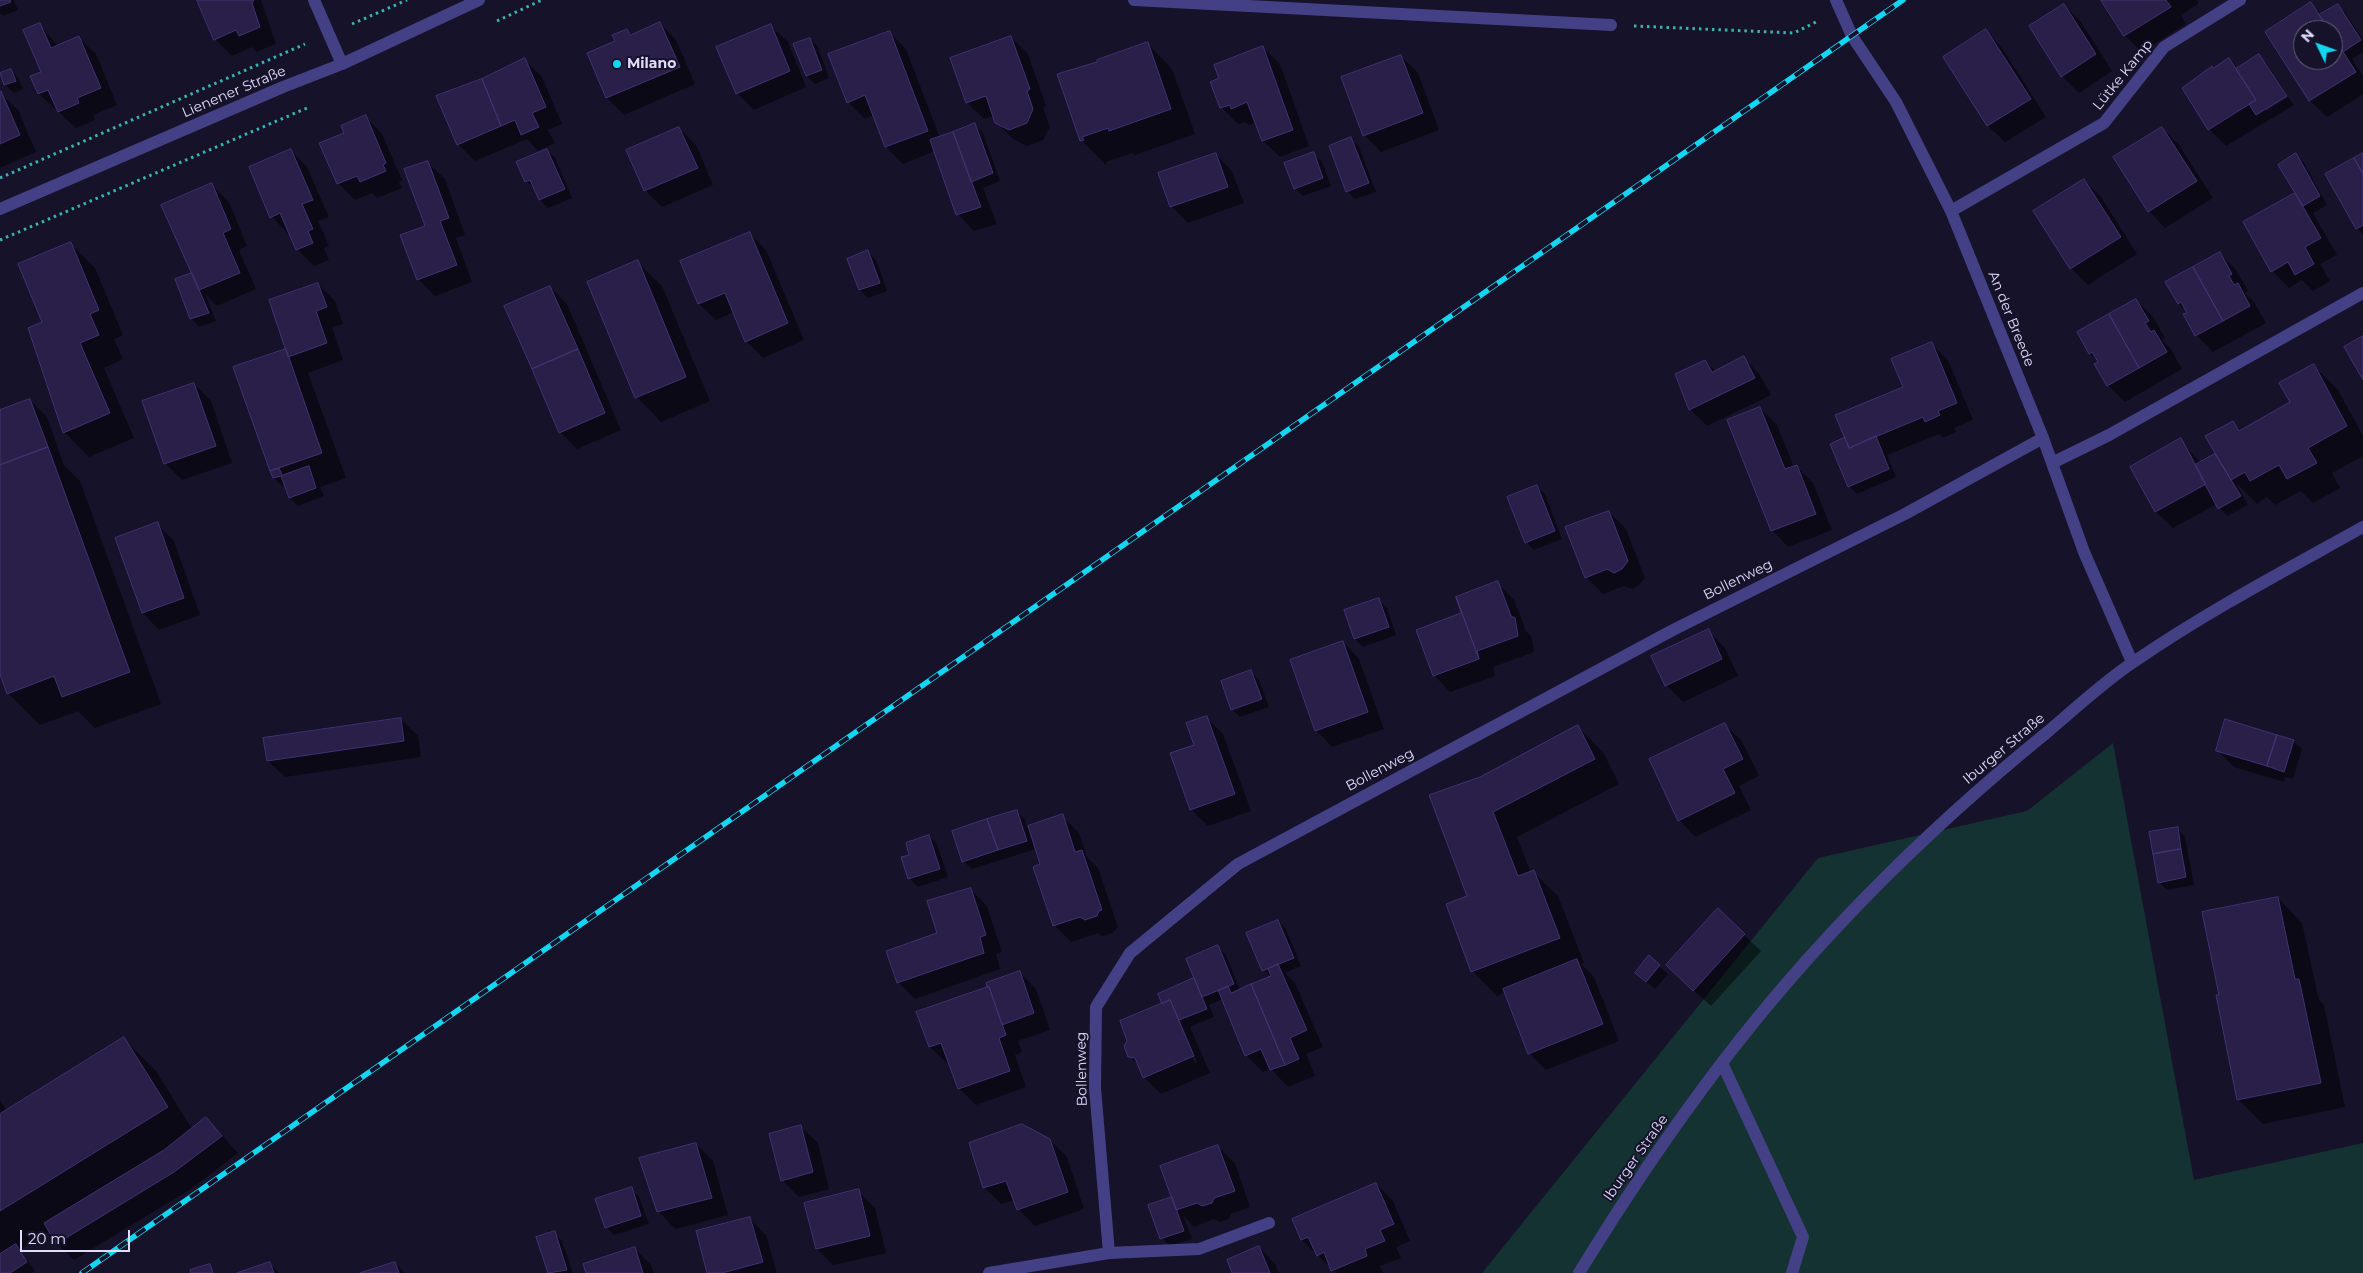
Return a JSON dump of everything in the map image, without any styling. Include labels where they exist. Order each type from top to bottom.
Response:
[{"type":"street","points":[[314,0],[342,64]]},
{"type":"street","name":"Lienener Straße","points":[[0,209],[282,87],[342,64],[479,0]]},
{"type":"street","points":[[1134,0],[1611,25]]},
{"type":"street","name":"Lütke Kamp","points":[[1951,211],[2104,123],[2164,47],[2240,0]]},
{"type":"street","name":"An der Breede","points":[[1838,5],[1852,36],[1896,102],[1951,211],[2052,463],[2084,552],[2132,662]]},
{"type":"street","points":[[2052,463],[2109,435],[2363,293]]},
{"type":"street","name":"Bollenweg","points":[[1109,1253],[1095,1088],[1096,1008],[1130,953],[1238,864],[1664,634],[1905,514],[2042,438]]},
{"type":"street","name":"Iburger Straße","points":[[1578,1273],[1628,1194],[1722,1063],[1787,984],[1886,876],[1995,775],[2132,662],[2221,605],[2363,527]]},
{"type":"street","points":[[1722,1063],[1803,1237],[1792,1273]]},
{"type":"street","points":[[989,1273],[1109,1253],[1199,1249],[1269,1223]]},
{"type":"path","points":[[0,178],[407,0]]},
{"type":"path","points":[[1611,25],[1794,33],[1838,5]]},
{"type":"green space","points":[[2113,743],[2194,1180],[2363,1143],[2363,1273],[1482,1273],[1818,858],[2027,811]]},
{"type":"building","points":[[0,0],[10,0],[11,2],[0,6]]},
{"type":"building","points":[[197,0],[254,0],[252,3],[260,27],[239,36],[236,30],[214,40]]},
{"type":"building","points":[[2101,0],[2166,0],[2171,7],[2124,36]]},
{"type":"building","points":[[2311,2],[2323,20],[2293,20],[2293,70],[2343,70],[2343,52],[2356,72],[2309,101],[2265,32]]},
{"type":"building","points":[[2064,4],[2096,54],[2061,77],[2029,26]]},
{"type":"building","points":[[2338,4],[2361,40],[2343,52],[2343,20],[2322,20],[2319,15]]},
{"type":"building","points":[[660,22],[680,67],[606,98],[587,53],[615,41],[612,35],[627,29],[630,35]]},
{"type":"building","points":[[40,23],[51,48],[79,36],[101,88],[77,98],[79,103],[58,112],[48,90],[38,94],[30,76],[41,72],[23,30]]},
{"type":"building","points":[[771,24],[790,71],[736,94],[716,47]]},
{"type":"building","points":[[1986,29],[2031,99],[1987,126],[1943,57]]},
{"type":"building","points":[[890,31],[928,131],[885,147],[865,95],[847,103],[828,54]]},
{"type":"building","points":[[1011,36],[1030,89],[1027,91],[1033,109],[1027,123],[1009,130],[995,123],[986,96],[966,103],[950,58]]},
{"type":"building","points":[[810,38],[822,70],[806,76],[793,44]]},
{"type":"building","points":[[1148,42],[1171,109],[1109,131],[1108,128],[1082,137],[1084,140],[1080,141],[1057,74],[1097,62],[1097,60]]},
{"type":"building","points":[[1263,46],[1293,130],[1262,141],[1247,102],[1231,109],[1230,105],[1220,108],[1210,82],[1219,78],[1214,65]]},
{"type":"building","points":[[2259,54],[2287,96],[2256,115],[2249,104],[2256,100],[2236,69]]},
{"type":"building","points":[[1401,55],[1423,113],[1363,136],[1341,77]]},
{"type":"building","points":[[525,58],[546,107],[532,113],[539,127],[521,135],[515,120],[501,126],[482,79]]},
{"type":"building","points":[[2229,58],[2256,100],[2208,130],[2182,88],[2212,66],[2213,68]]},
{"type":"building","points":[[11,69],[16,81],[4,85],[0,73]]},
{"type":"building","points":[[482,79],[501,126],[457,145],[436,96]]},
{"type":"building","points":[[0,92],[20,135],[0,144]]},
{"type":"building","points":[[366,115],[386,163],[383,165],[386,171],[360,182],[357,176],[337,184],[319,143],[344,133],[341,126]]},
{"type":"building","points":[[975,123],[993,173],[971,182],[953,132]]},
{"type":"building","points":[[679,127],[698,168],[644,191],[626,150]]},
{"type":"building","points":[[2162,127],[2197,181],[2148,212],[2113,157]]},
{"type":"building","points":[[953,132],[981,207],[956,215],[930,140]]},
{"type":"building","points":[[1351,137],[1369,183],[1346,192],[1329,146]]},
{"type":"building","points":[[291,149],[313,200],[302,204],[313,229],[308,231],[313,243],[296,250],[280,213],[270,218],[249,167]]},
{"type":"building","points":[[547,149],[565,189],[539,200],[530,180],[525,182],[516,162]]},
{"type":"building","points":[[1314,152],[1323,178],[1294,189],[1284,163]]},
{"type":"building","points":[[1216,153],[1228,187],[1170,207],[1158,173]]},
{"type":"building","points":[[2296,153],[2320,196],[2303,206],[2278,165]]},
{"type":"building","points":[[2363,153],[2363,174],[2354,158]]},
{"type":"building","points":[[2354,158],[2363,174],[2363,225],[2356,229],[2325,174]]},
{"type":"building","points":[[428,161],[449,218],[440,221],[457,265],[417,280],[400,235],[425,226],[404,169]]},
{"type":"building","points":[[2084,179],[2121,237],[2070,269],[2033,211]]},
{"type":"building","points":[[212,183],[231,229],[223,233],[240,273],[199,290],[161,205]]},
{"type":"building","points":[[2295,193],[2321,238],[2305,247],[2314,264],[2295,275],[2288,262],[2271,272],[2243,222]]},
{"type":"building","points":[[750,232],[788,323],[745,342],[725,293],[698,304],[680,261]]},
{"type":"building","points":[[71,242],[99,310],[90,314],[99,335],[80,343],[110,413],[63,433],[28,328],[42,322],[18,264]]},
{"type":"building","points":[[868,250],[880,283],[859,290],[847,259]]},
{"type":"building","points":[[2220,252],[2232,274],[2229,276],[2234,285],[2238,283],[2250,306],[2223,321],[2193,267]]},
{"type":"building","points":[[638,260],[686,377],[635,398],[587,282]]},
{"type":"building","points":[[2193,267],[2223,321],[2195,336],[2183,314],[2187,313],[2181,302],[2178,304],[2165,282]]},
{"type":"building","points":[[192,273],[209,313],[190,319],[175,279]]},
{"type":"building","points":[[318,283],[327,307],[316,311],[327,343],[288,357],[269,300]]},
{"type":"building","points":[[550,286],[578,349],[532,369],[504,306]]},
{"type":"building","points":[[2136,299],[2149,321],[2145,323],[2151,332],[2154,330],[2167,352],[2139,368],[2109,314]]},
{"type":"building","points":[[2109,314],[2139,368],[2107,386],[2094,364],[2098,362],[2092,352],[2089,354],[2077,332]]},
{"type":"building","points":[[2363,336],[2363,380],[2344,347]]},
{"type":"building","points":[[1932,342],[1957,403],[1938,411],[1940,415],[1925,422],[1923,417],[1849,448],[1835,415],[1903,387],[1891,359]]},
{"type":"building","points":[[286,349],[322,453],[270,471],[233,367]]},
{"type":"building","points":[[578,349],[605,413],[559,433],[532,369]]},
{"type":"building","points":[[1744,356],[1755,378],[1689,410],[1675,374],[1705,360],[1712,372]]},
{"type":"building","points":[[2314,364],[2347,426],[2308,448],[2317,463],[2287,479],[2279,465],[2250,481],[2245,472],[2231,480],[2205,436],[2233,421],[2239,431],[2290,402],[2279,383]]},
{"type":"building","points":[[194,383],[216,446],[164,464],[142,401]]},
{"type":"building","points":[[30,399],[48,447],[0,465],[0,410]]},
{"type":"building","points":[[1760,407],[1785,469],[1797,465],[1816,514],[1771,531],[1727,420]]},
{"type":"building","points":[[1876,436],[1889,469],[1848,487],[1830,444],[1845,437],[1849,448]]},
{"type":"building","points":[[2181,438],[2206,484],[2155,512],[2130,467]]},
{"type":"building","points":[[48,447],[130,672],[62,697],[54,676],[7,694],[0,674],[0,465]]},
{"type":"building","points":[[2215,454],[2241,496],[2218,509],[2195,465]]},
{"type":"building","points":[[309,466],[316,488],[289,498],[281,476],[273,478],[270,471],[279,468],[282,475]]},
{"type":"building","points":[[1537,485],[1555,531],[1525,543],[1507,497]]},
{"type":"building","points":[[1609,511],[1628,561],[1622,569],[1614,573],[1607,569],[1585,578],[1565,527]]},
{"type":"building","points":[[158,522],[184,598],[142,613],[115,538]]},
{"type":"building","points":[[1498,581],[1511,616],[1515,618],[1518,636],[1477,651],[1479,659],[1456,597]]},
{"type":"building","points":[[1456,597],[1479,659],[1433,676],[1416,630],[1461,613]]},
{"type":"building","points":[[1379,598],[1389,627],[1354,639],[1344,610]]},
{"type":"building","points":[[1709,629],[1722,659],[1665,686],[1651,656]]},
{"type":"building","points":[[1343,641],[1368,712],[1315,731],[1290,660]]},
{"type":"building","points":[[1251,670],[1262,699],[1231,710],[1221,681]]},
{"type":"building","points":[[1207,716],[1235,794],[1190,810],[1170,753],[1194,745],[1186,723]]},
{"type":"building","points":[[401,718],[404,741],[267,761],[263,738]]},
{"type":"building","points":[[2225,719],[2277,735],[2267,766],[2216,751]]},
{"type":"building","points":[[1725,723],[1743,759],[1723,769],[1735,793],[1678,821],[1649,759]]},
{"type":"building","points":[[1578,725],[1595,759],[1493,812],[1518,876],[1534,870],[1560,938],[1471,972],[1446,904],[1467,896],[1429,795],[1480,777]]},
{"type":"building","points":[[2277,735],[2294,740],[2284,772],[2267,766]]},
{"type":"building","points":[[1017,810],[1027,841],[998,850],[987,819]]},
{"type":"building","points":[[1063,814],[1075,852],[1082,850],[1102,910],[1099,911],[1097,916],[1085,920],[1080,917],[1053,926],[1033,867],[1040,864],[1028,826]]},
{"type":"building","points":[[987,819],[998,850],[962,862],[952,831]]},
{"type":"building","points":[[2178,827],[2181,849],[2153,854],[2149,832]]},
{"type":"building","points":[[929,835],[940,869],[908,879],[901,857],[909,855],[906,843]]},
{"type":"building","points":[[2181,849],[2186,877],[2158,883],[2153,854]]},
{"type":"building","points":[[971,888],[986,935],[980,937],[984,953],[897,983],[886,951],[937,933],[927,901]]},
{"type":"building","points":[[2278,897],[2295,979],[2299,979],[2321,1083],[2237,1100],[2216,995],[2219,995],[2202,912]]},
{"type":"building","points":[[1718,908],[1745,934],[1693,991],[1666,965]]},
{"type":"building","points":[[1278,920],[1294,958],[1262,971],[1246,933]]},
{"type":"building","points":[[1218,945],[1234,984],[1202,997],[1186,959]]},
{"type":"building","points":[[1649,955],[1660,965],[1646,982],[1635,973]]},
{"type":"building","points":[[1577,959],[1603,1024],[1528,1054],[1503,989]]},
{"type":"building","points":[[1278,964],[1307,1030],[1290,1038],[1299,1059],[1285,1065],[1251,984],[1271,976],[1268,969]]},
{"type":"building","points":[[1020,971],[1034,1013],[1002,1025],[986,983]]},
{"type":"building","points":[[1194,978],[1207,1009],[1179,1020],[1170,1000],[1162,1004],[1158,994]]},
{"type":"building","points":[[1251,984],[1285,1065],[1270,1070],[1261,1049],[1245,1056],[1218,990],[1228,986],[1231,993]]},
{"type":"building","points":[[989,987],[1006,1035],[999,1038],[1010,1071],[958,1089],[941,1043],[929,1047],[916,1012]]},
{"type":"building","points":[[1170,1000],[1194,1056],[1143,1078],[1135,1058],[1128,1057],[1124,1046],[1127,1041],[1120,1021]]},
{"type":"building","points":[[124,1037],[168,1107],[0,1211],[0,1114]]},
{"type":"building","points":[[206,1117],[222,1136],[174,1172],[56,1244],[44,1223],[164,1150]]},
{"type":"building","points":[[1022,1124],[1050,1139],[1068,1192],[1017,1210],[1006,1181],[983,1188],[969,1143]]},
{"type":"building","points":[[801,1125],[813,1172],[781,1181],[769,1134]]},
{"type":"building","points":[[696,1143],[712,1198],[657,1212],[639,1158]]},
{"type":"building","points":[[1218,1145],[1235,1191],[1214,1198],[1212,1203],[1202,1206],[1197,1203],[1176,1210],[1160,1166]]},
{"type":"building","points":[[1376,1183],[1394,1224],[1380,1230],[1385,1241],[1365,1249],[1367,1256],[1331,1271],[1324,1252],[1317,1256],[1308,1237],[1301,1240],[1292,1219]]},
{"type":"building","points":[[632,1187],[641,1216],[605,1228],[595,1199]]},
{"type":"building","points":[[859,1189],[870,1236],[816,1249],[804,1203]]},
{"type":"building","points":[[1172,1197],[1184,1231],[1160,1239],[1148,1205]]},
{"type":"building","points":[[750,1217],[763,1262],[722,1273],[707,1273],[696,1231]]},
{"type":"building","points":[[555,1231],[567,1270],[548,1273],[536,1237]]},
{"type":"building","points":[[16,1244],[27,1262],[10,1273],[0,1273],[0,1254]]},
{"type":"building","points":[[1259,1246],[1270,1273],[1232,1273],[1227,1260]]},
{"type":"building","points":[[635,1247],[643,1273],[586,1273],[583,1264]]},
{"type":"building","points":[[270,1262],[274,1273],[237,1273]]},
{"type":"building","points":[[395,1262],[399,1273],[360,1273]]},
{"type":"building","points":[[210,1264],[213,1273],[191,1273],[190,1270]]},
{"type":"railway","points":[[82,1273],[1903,0]]},
{"type":"place","name":"Milano","points":[[617,64]]}]
